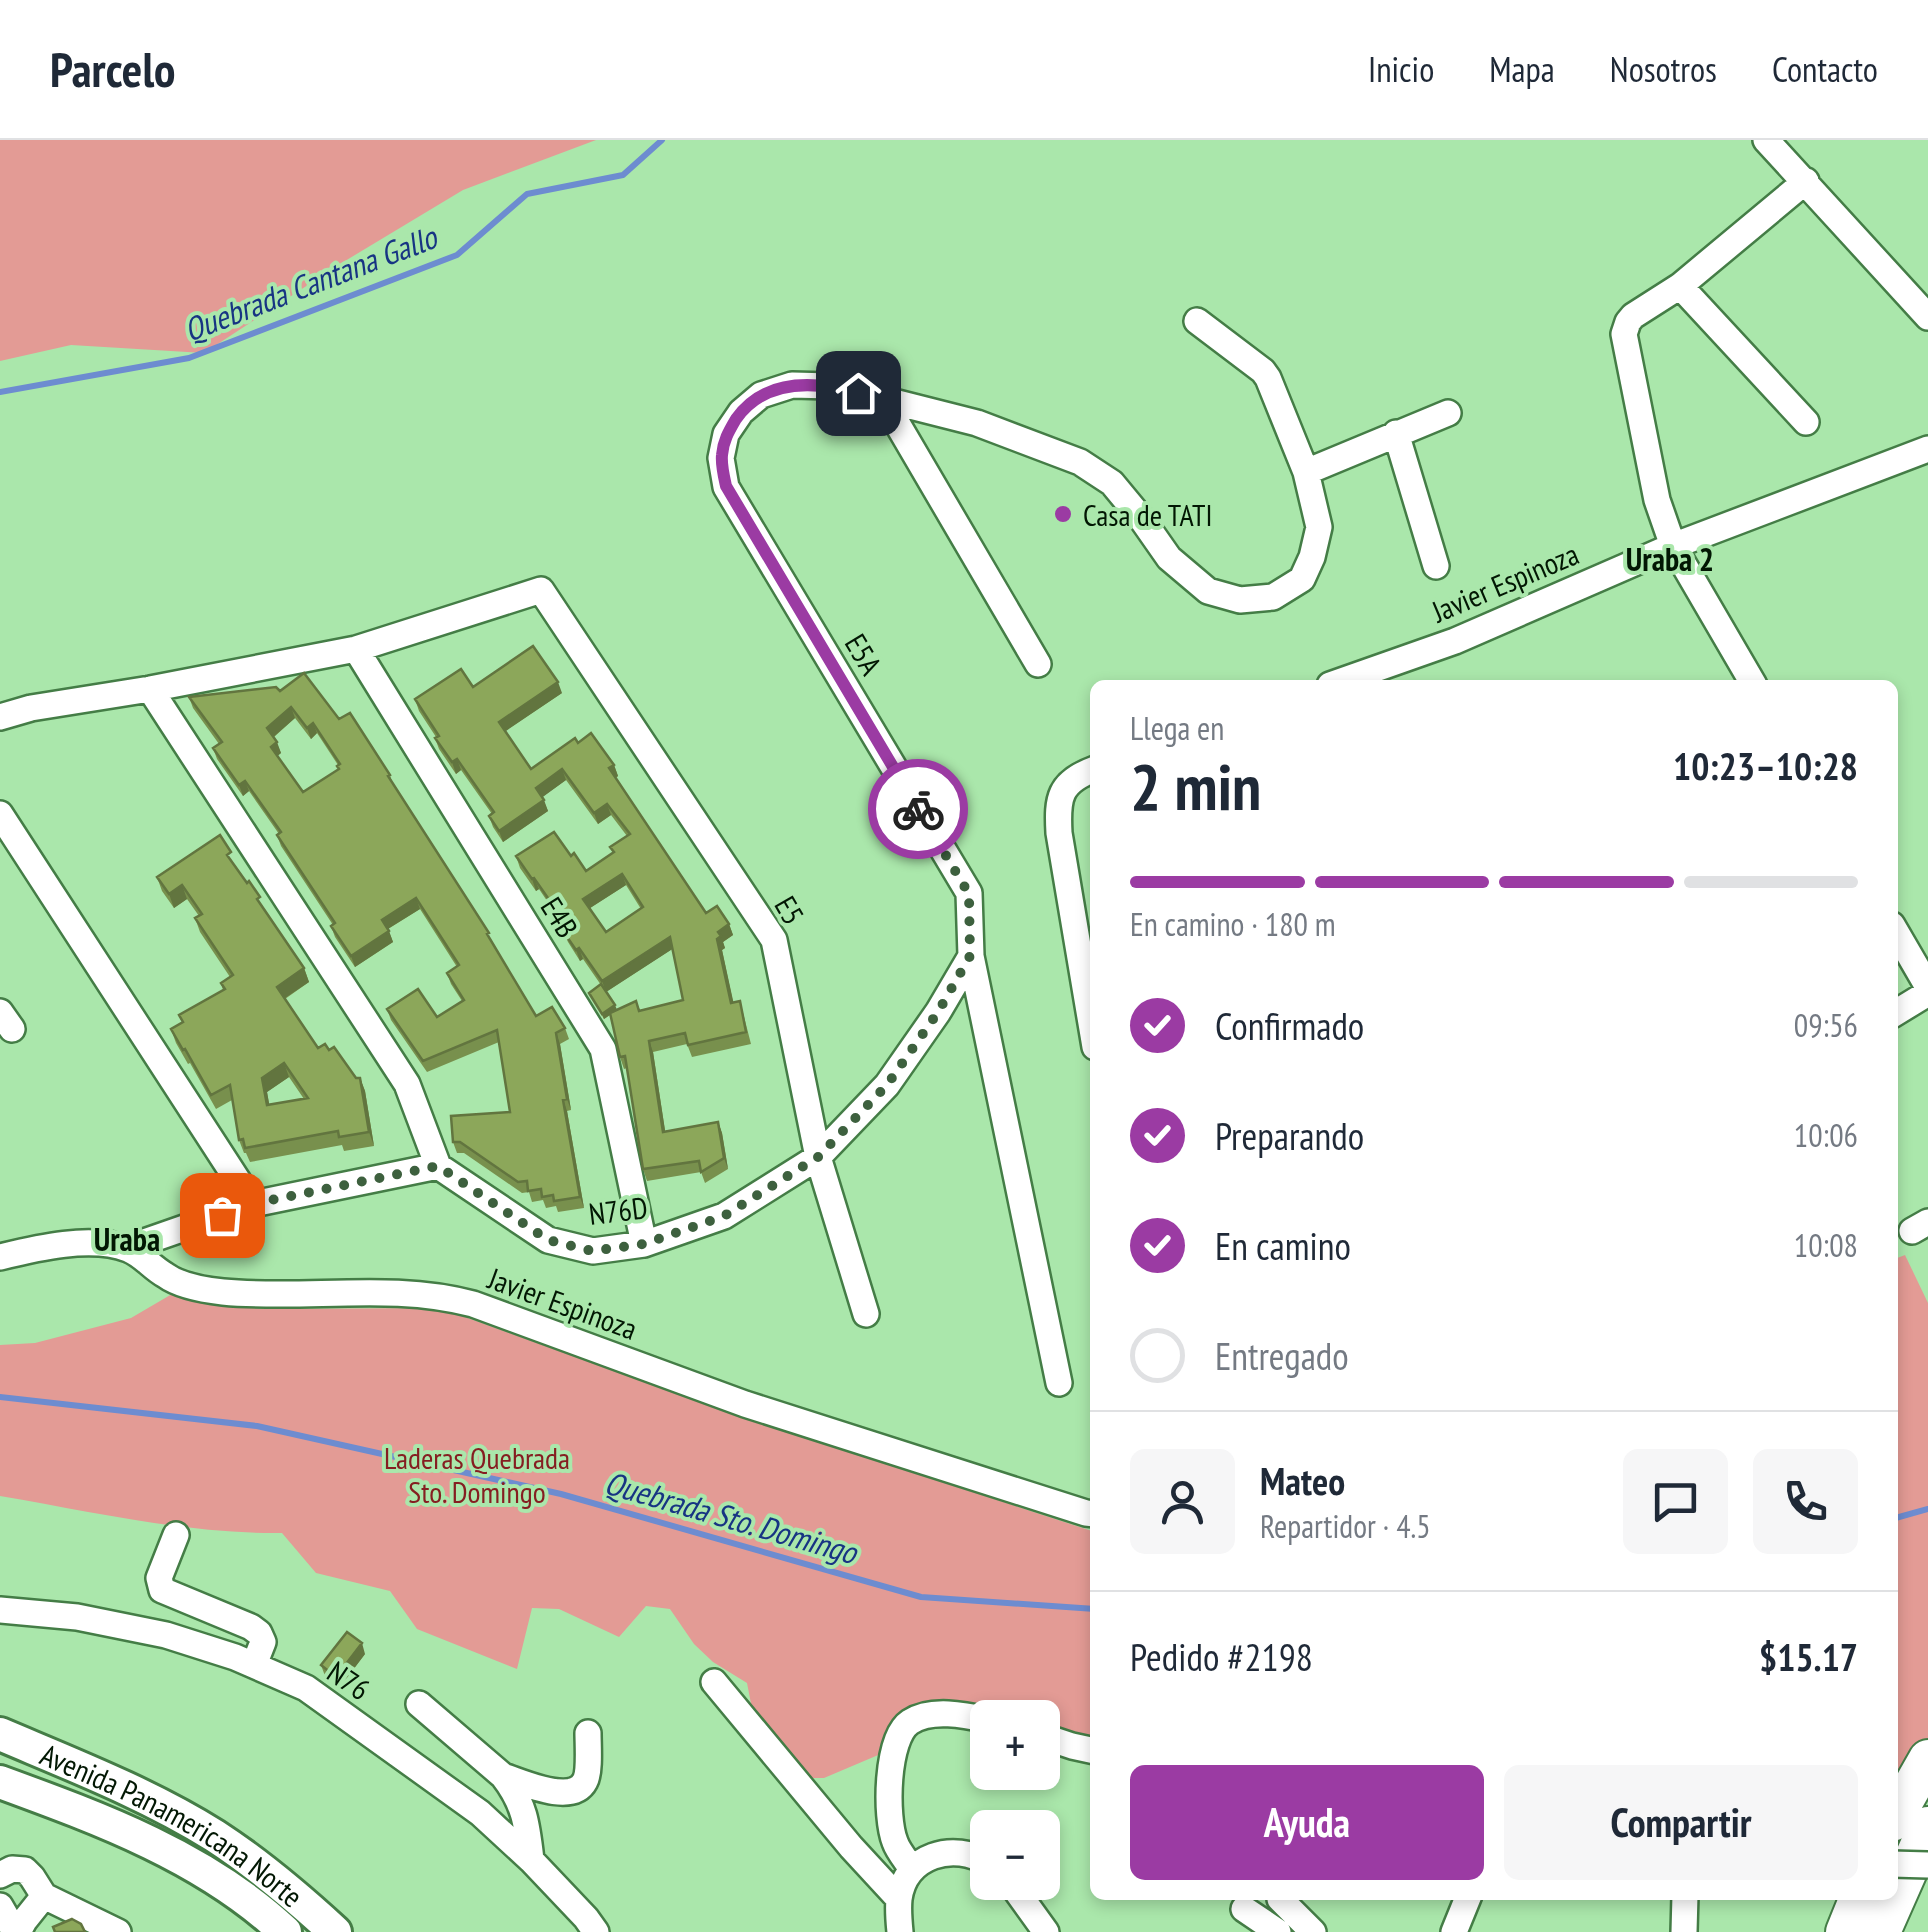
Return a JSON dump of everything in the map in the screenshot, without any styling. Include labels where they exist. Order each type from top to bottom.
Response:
[{"type":"highway","points":[[1898,1812],[1928,1760]]},
{"type":"highway","points":[[1898,1894],[1928,1826]]},
{"type":"highway","points":[[1846,1932],[1858,1900]]},
{"type":"highway","points":[[1881,1932],[1895,1900]]},
{"type":"main road","name":"Avenida Panamericana Norte","points":[[0,1734],[125,1788],[214,1836],[292,1892],[335,1932]]},
{"type":"main road","name":"Avenida Panamericana Norte","points":[[0,1782],[111,1824],[198,1866],[286,1932]]},
{"type":"street","points":[[1766,140],[1928,317]]},
{"type":"street","points":[[1751,680],[1673,546],[1658,505],[1625,345],[1625,328],[1633,316],[1680,286],[1806,181]]},
{"type":"street","points":[[1680,286],[1806,422]]},
{"type":"street","points":[[884,400],[977,423],[1080,462],[1112,483],[1169,558],[1208,591],[1240,600],[1273,597],[1302,579],[1312,557],[1318,527],[1306,472],[1263,371],[1197,321]]},
{"type":"street","name":"E5A","points":[[884,400],[831,386],[792,384],[761,394],[741,412],[726,434],[721,458],[726,486],[969,894],[970,956],[1060,1383]]},
{"type":"street","points":[[884,400],[1038,664]]},
{"type":"street","points":[[1306,472],[1448,413]]},
{"type":"street","points":[[1396,433],[1436,566]]},
{"type":"street","name":"Javier Espinoza","points":[[1344,680],[1455,640],[1673,546],[1928,449]]},
{"type":"street","name":"E5","points":[[356,649],[541,590],[774,940],[818,1157],[866,1314]]},
{"type":"street","points":[[0,716],[356,649]]},
{"type":"street","name":"E4B","points":[[356,649],[603,1049],[644,1244]]},
{"type":"street","points":[[0,1257],[38,1248],[98,1242],[126,1248],[252,1204],[438,1166],[407,1084],[150,689]]},
{"type":"street","points":[[1090,771],[1072,780],[1063,790],[1058,810],[1090,1016]]},
{"type":"street","points":[[0,814],[252,1204]]},
{"type":"street","points":[[1898,936],[1928,990],[1898,1011]]},
{"type":"street","name":"N76D","points":[[438,1166],[548,1240],[592,1251],[644,1244],[724,1216],[818,1157],[887,1085],[938,1012],[970,956]]},
{"type":"street","name":"Javier Espinoza","points":[[126,1248],[147,1259],[165,1276],[188,1286],[222,1292],[420,1294],[474,1304],[745,1404],[1090,1514]]},
{"type":"street","points":[[176,1535],[159,1578],[162,1590],[251,1626],[263,1642],[254,1665]]},
{"type":"street","name":"N76","points":[[0,1610],[77,1616],[166,1635],[254,1665],[306,1688],[480,1813],[532,1860],[596,1932]]},
{"type":"street","points":[[714,1682],[899,1899]]},
{"type":"street","points":[[419,1704],[503,1776],[526,1815],[532,1860]]},
{"type":"street","points":[[912,1869],[895,1843],[892,1826],[892,1755],[898,1736],[907,1723],[920,1717],[970,1716]]},
{"type":"street","points":[[503,1776],[553,1792],[580,1787],[587,1780],[588,1733]]},
{"type":"street","points":[[1060,1742],[1090,1750]]},
{"type":"street","points":[[900,1932],[899,1899],[912,1869],[934,1854],[970,1854]]},
{"type":"street","points":[[1898,1864],[1928,1864]]},
{"type":"street","points":[[0,1876],[12,1869],[24,1870],[44,1896],[118,1932]]},
{"type":"street","points":[[0,1906],[17,1932],[44,1896]]},
{"type":"street","points":[[1023,1900],[1046,1932]]},
{"type":"street","points":[[1282,1900],[1313,1932]]},
{"type":"street","points":[[1454,1932],[1467,1900]]},
{"type":"street","points":[[1684,1932],[1685,1900]]},
{"type":"street","points":[[1244,1909],[1278,1932]]},
{"type":"green space","points":[[0,140],[596,140],[463,190],[204,353],[71,345],[0,361]]},
{"type":"green space","points":[[1905,1255],[1928,1303],[1928,1792],[1898,1850],[1898,1258]]},
{"type":"green space","name":"Laderas Quebrada Sto. Domingo","points":[[172,1294],[201,1303],[265,1309],[440,1308],[740,1416],[1090,1530],[1090,1750],[1060,1739],[1060,1700],[970,1700],[970,1716],[920,1714],[890,1750],[824,1778],[800,1778],[755,1724],[747,1683],[713,1662],[694,1644],[670,1609],[646,1606],[619,1637],[559,1609],[532,1608],[517,1669],[417,1629],[390,1591],[316,1573],[282,1533],[176,1526],[0,1496],[0,1345],[35,1343],[131,1318]]},
{"type":"building","points":[[533,646],[558,682],[499,722],[531,769],[575,738],[578,743],[591,733],[614,765],[609,768],[706,913],[717,906],[729,924],[718,932],[721,936],[717,939],[731,1003],[740,1001],[746,1032],[688,1045],[685,1033],[649,1041],[663,1132],[718,1122],[724,1158],[701,1172],[699,1161],[643,1169],[625,1056],[620,1057],[610,1013],[636,1001],[639,1011],[683,1000],[670,937],[602,981],[579,948],[576,950],[563,931],[569,928],[516,856],[554,832],[586,871],[614,852],[610,847],[630,834],[607,804],[594,813],[562,769],[536,788],[544,800],[499,831],[489,816],[494,812],[457,759],[452,762],[435,738],[439,736],[415,699],[461,669],[473,687]],"holes":[[[622,874],[643,907],[606,932],[583,899]]]},
{"type":"building","points":[[304,673],[339,719],[350,713],[489,933],[536,1016],[552,1007],[565,1028],[556,1033],[580,1197],[554,1201],[553,1195],[542,1197],[541,1189],[528,1191],[527,1181],[518,1182],[460,1142],[453,1142],[451,1116],[510,1112],[497,1030],[423,1061],[387,1009],[418,989],[437,1017],[464,1000],[447,973],[459,965],[416,898],[382,920],[389,931],[351,956],[331,926],[335,923],[277,835],[281,832],[245,781],[239,785],[213,748],[222,742],[189,697],[276,687],[280,691]],"holes":[[[291,707],[307,728],[313,723],[340,764],[339,769],[303,792],[271,747],[277,742],[267,728]]]},
{"type":"building","points":[[220,835],[231,852],[227,855],[260,897],[257,899],[304,968],[277,987],[318,1048],[325,1044],[329,1050],[334,1047],[356,1078],[360,1078],[369,1132],[339,1137],[338,1131],[245,1148],[243,1139],[239,1140],[230,1085],[211,1095],[171,1029],[183,1022],[179,1015],[225,989],[221,983],[233,975],[195,918],[202,914],[182,885],[169,894],[157,877]],"holes":[[[284,1063],[308,1098],[267,1105],[262,1078]]]},
{"type":"building","points":[[601,984],[615,1005],[602,1014],[589,993]]},
{"type":"building","points":[[347,1632],[362,1643],[336,1677],[321,1665]]},
{"type":"building","points":[[72,1919],[85,1932],[55,1932],[53,1927]]},
{"type":"waterway","name":"Quebrada Cantana Gallo","points":[[0,392],[189,358],[457,255],[527,194],[623,175],[662,140]]},
{"type":"waterway","name":"Quebrada Sto. Domingo","points":[[0,1397],[257,1426],[561,1494],[921,1597],[1090,1609]]},
{"type":"waterway","name":"Quebrada Sto. Domingo","points":[[1898,1517],[1928,1509]]},
{"type":"way so far","points":[[222,1215],[252,1204],[438,1166],[548,1240],[592,1251],[644,1244],[724,1216],[818,1157],[887,1085],[938,1012],[970,956],[969,894],[918,809]]},
{"type":"place","name":"Casa de TATI","points":[[1063,514]]},
{"type":"district","name":"Uraba 2","points":[[1670,559]]},
{"type":"district","name":"Uraba","points":[[127,1239]]},
{"type":"route","points":[[858,393],[831,386],[792,384],[761,394],[741,412],[726,434],[721,458],[726,486],[918,809]]}]
